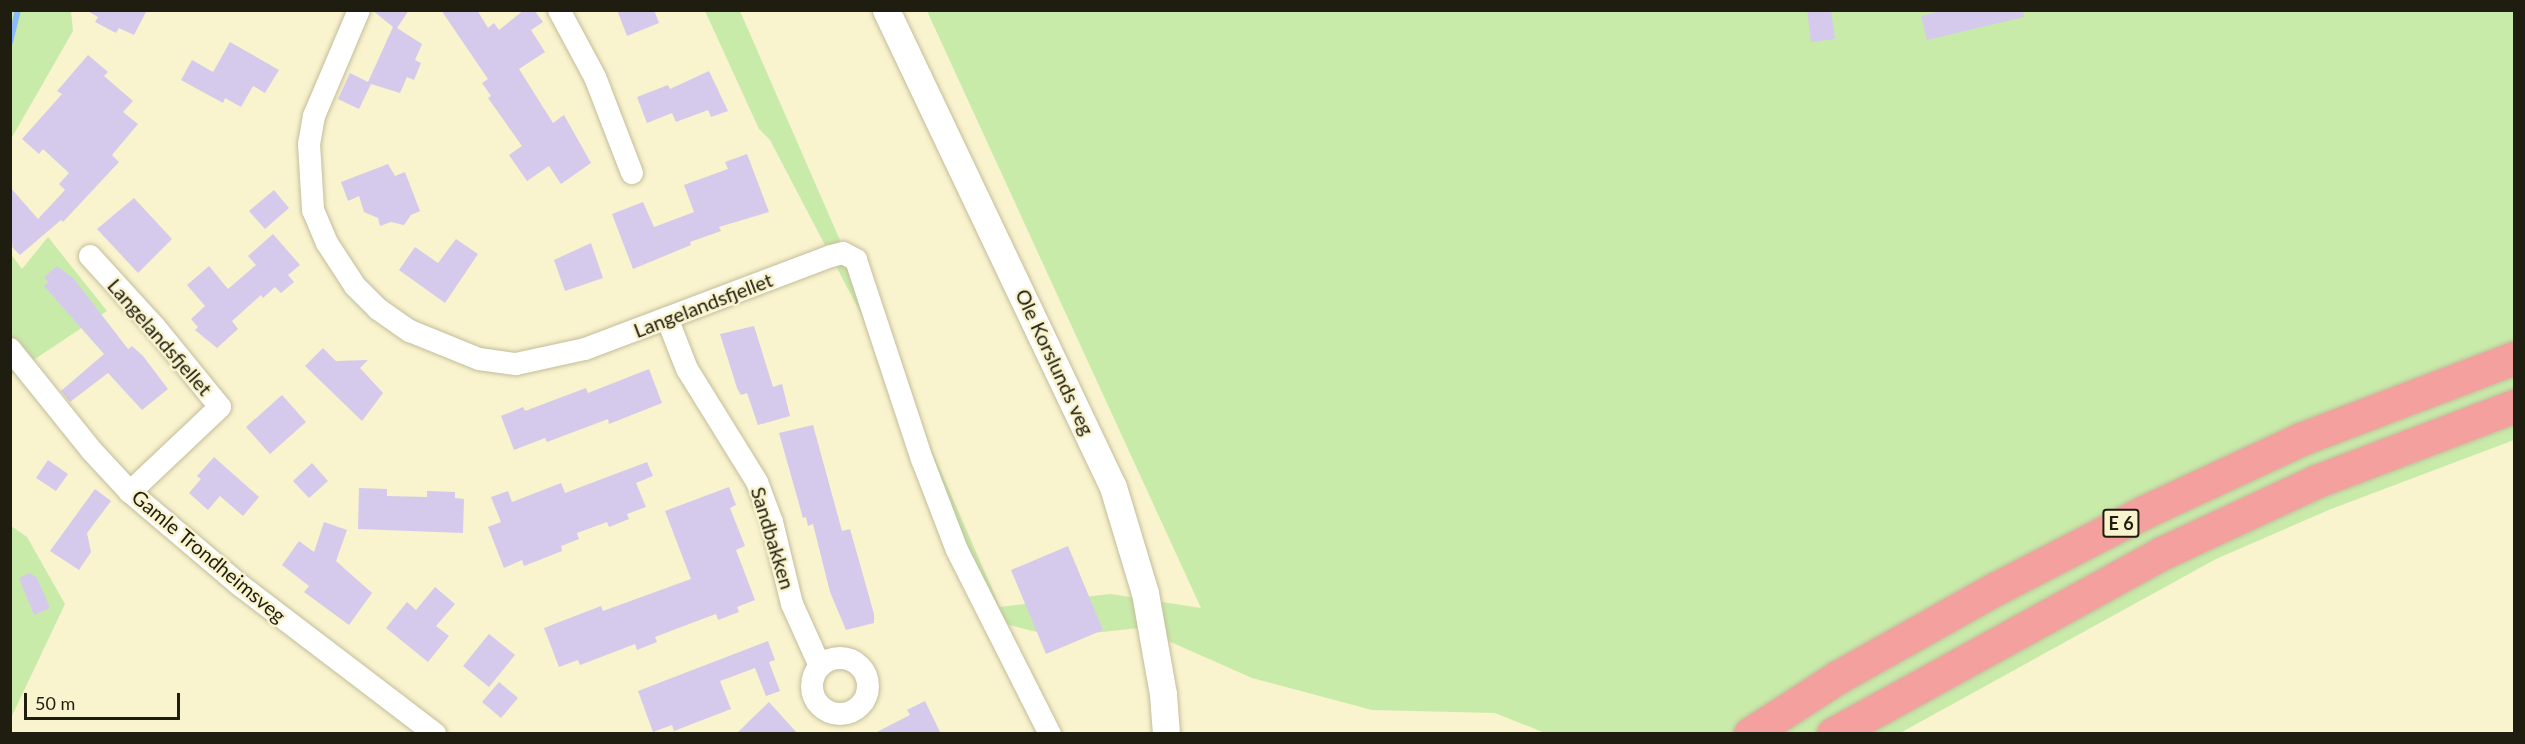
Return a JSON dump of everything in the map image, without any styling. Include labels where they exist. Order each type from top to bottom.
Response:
[{"type":"highway","name":"E 6","points":[[1749,734],[1838,677],[1975,600],[2144,512],[2301,439],[2514,358]]},
{"type":"highway","name":"E 6","points":[[1833,734],[2162,553],[2317,481],[2514,406]]},
{"type":"street","name":"Langelandsfjellet","points":[[360,10],[314,116],[308,176],[313,210],[327,243],[355,286],[378,309],[446,348],[516,364],[585,349],[831,256],[843,253],[856,260],[922,459],[957,550],[1050,734]]},
{"type":"street","points":[[559,10],[595,77],[632,172]]},
{"type":"street","name":"Ole Korslunds veg","points":[[886,10],[1113,487],[1145,593],[1163,694],[1166,734]]},
{"type":"street","name":"Langelandsfjellet","points":[[90,256],[154,326],[220,407],[130,492]]},
{"type":"street","name":"Sandbakken","points":[[667,318],[687,369],[756,482],[772,522],[792,604],[820,666]]},
{"type":"street","name":"Gamle Trondheimsveg","points":[[10,349],[92,451],[130,492],[241,586],[435,734]]},
{"type":"green space","points":[[11,10],[71,11],[73,31],[11,139]]},
{"type":"green space","points":[[705,11],[740,11],[1000,607],[1110,594],[1201,608],[927,11],[2514,11],[2514,440],[2331,509],[2216,559],[1900,733],[1545,733],[1495,713],[1372,710],[1252,678],[1139,628],[1056,637],[990,620],[893,375],[770,140],[759,129]]},
{"type":"green space","points":[[48,237],[107,311],[11,375],[10,253],[22,269]]},
{"type":"green space","points":[[11,526],[27,537],[65,604],[11,718]]},
{"type":"building","points":[[86,10],[147,10],[134,35],[119,28],[116,33],[95,22],[98,17]]},
{"type":"building","points":[[372,10],[409,10],[397,28],[422,44],[415,60],[421,63],[414,80],[407,77],[400,93],[371,84],[359,109],[338,99],[350,73],[368,82],[393,27]]},
{"type":"building","points":[[441,10],[477,10],[488,28],[494,23],[499,30],[524,10],[534,10],[543,22],[531,30],[545,52],[519,69],[553,123],[564,115],[591,163],[561,184],[549,166],[527,181],[509,155],[522,146],[488,98],[491,96],[482,83],[488,79]]},
{"type":"building","points":[[617,10],[654,10],[659,23],[627,36]]},
{"type":"building","points":[[1807,10],[1831,10],[1835,39],[1811,42]]},
{"type":"building","points":[[1943,10],[2023,10],[2024,17],[1927,40],[1921,16]]},
{"type":"building","points":[[230,42],[279,70],[265,93],[253,86],[241,107],[225,98],[223,103],[181,80],[192,60],[213,72]]},
{"type":"building","points":[[88,55],[108,72],[104,76],[133,101],[123,112],[138,124],[112,155],[119,162],[63,222],[61,220],[20,255],[12,247],[15,243],[10,248],[10,187],[38,219],[65,190],[59,184],[69,173],[43,149],[39,154],[22,139],[62,94],[57,91]]},
{"type":"building","points":[[709,71],[728,111],[711,117],[708,110],[676,122],[672,113],[647,123],[637,97],[668,85],[670,89]]},
{"type":"building","points":[[747,154],[769,212],[719,227],[721,231],[690,242],[691,245],[633,269],[612,214],[643,202],[654,227],[694,212],[684,185],[728,169],[725,162]]},
{"type":"building","points":[[388,164],[395,176],[405,172],[420,211],[411,215],[404,225],[391,222],[380,226],[378,218],[364,212],[359,196],[348,201],[341,182]]},
{"type":"building","points":[[274,190],[289,208],[265,229],[249,211]]},
{"type":"building","points":[[134,198],[172,239],[138,273],[97,229]]},
{"type":"building","points":[[273,234],[300,265],[288,275],[294,282],[281,293],[275,287],[263,298],[261,295],[232,321],[238,329],[217,348],[195,330],[198,327],[191,319],[205,306],[187,285],[209,266],[228,289],[256,265],[248,256]]},
{"type":"building","points":[[456,239],[478,254],[445,303],[399,270],[415,247],[438,263]]},
{"type":"building","points":[[591,243],[603,278],[565,291],[554,260]]},
{"type":"building","points":[[57,266],[74,279],[128,349],[132,346],[143,356],[168,389],[142,410],[108,373],[70,402],[61,391],[104,354],[44,286],[48,282],[44,277]]},
{"type":"building","points":[[754,326],[773,387],[782,384],[790,416],[758,425],[747,393],[741,395],[737,388],[720,334]]},
{"type":"building","points":[[323,348],[336,361],[368,360],[360,368],[383,393],[362,421],[305,366]]},
{"type":"building","points":[[649,369],[662,403],[609,424],[608,419],[547,442],[545,438],[514,450],[501,416],[523,407],[525,411],[586,388],[588,393]]},
{"type":"building","points":[[282,395],[306,422],[270,454],[246,427]]},
{"type":"building","points":[[813,425],[842,531],[850,529],[874,614],[874,623],[846,630],[830,592],[813,524],[808,526],[806,517],[803,518],[779,433]]},
{"type":"building","points":[[214,457],[259,497],[243,516],[220,496],[208,510],[189,493],[201,479],[197,476]]},
{"type":"building","points":[[48,460],[68,474],[56,491],[36,478]]},
{"type":"building","points":[[647,462],[653,476],[636,483],[646,507],[627,514],[629,519],[609,527],[607,522],[577,533],[579,539],[561,546],[562,551],[524,566],[522,560],[504,568],[488,527],[501,522],[491,497],[508,491],[512,502],[561,483],[565,493]]},
{"type":"building","points":[[312,463],[328,481],[309,498],[293,481]]},
{"type":"building","points":[[729,487],[736,505],[730,508],[745,546],[736,550],[755,600],[737,607],[739,612],[718,620],[716,614],[655,637],[657,642],[637,650],[635,644],[580,665],[578,660],[559,667],[544,628],[601,606],[603,611],[691,579],[665,511]]},
{"type":"building","points":[[359,488],[387,489],[387,496],[427,497],[427,491],[455,492],[455,498],[464,499],[463,533],[358,529]]},
{"type":"building","points":[[95,489],[111,501],[87,533],[91,552],[79,570],[50,551]]},
{"type":"building","points":[[324,522],[347,530],[336,561],[372,593],[349,625],[304,592],[309,586],[282,565],[299,541],[314,552]]},
{"type":"building","points":[[1068,546],[1103,630],[1046,654],[1011,570]]},
{"type":"building","points":[[30,573],[37,578],[50,608],[34,615],[19,578]]},
{"type":"building","points":[[435,587],[455,604],[436,626],[449,636],[428,662],[386,628],[407,602],[416,610]]},
{"type":"building","points":[[489,634],[515,655],[489,687],[463,666]]},
{"type":"building","points":[[768,641],[775,660],[769,662],[780,691],[766,696],[755,668],[720,681],[731,709],[674,731],[672,725],[653,732],[638,691]]},
{"type":"building","points":[[499,682],[518,698],[501,718],[482,702]]},
{"type":"building","points":[[925,701],[941,734],[873,734],[910,715],[907,710]]},
{"type":"building","points":[[769,702],[798,734],[736,734]]},
{"type":"waterway","points":[[10,42],[18,10]]}]
